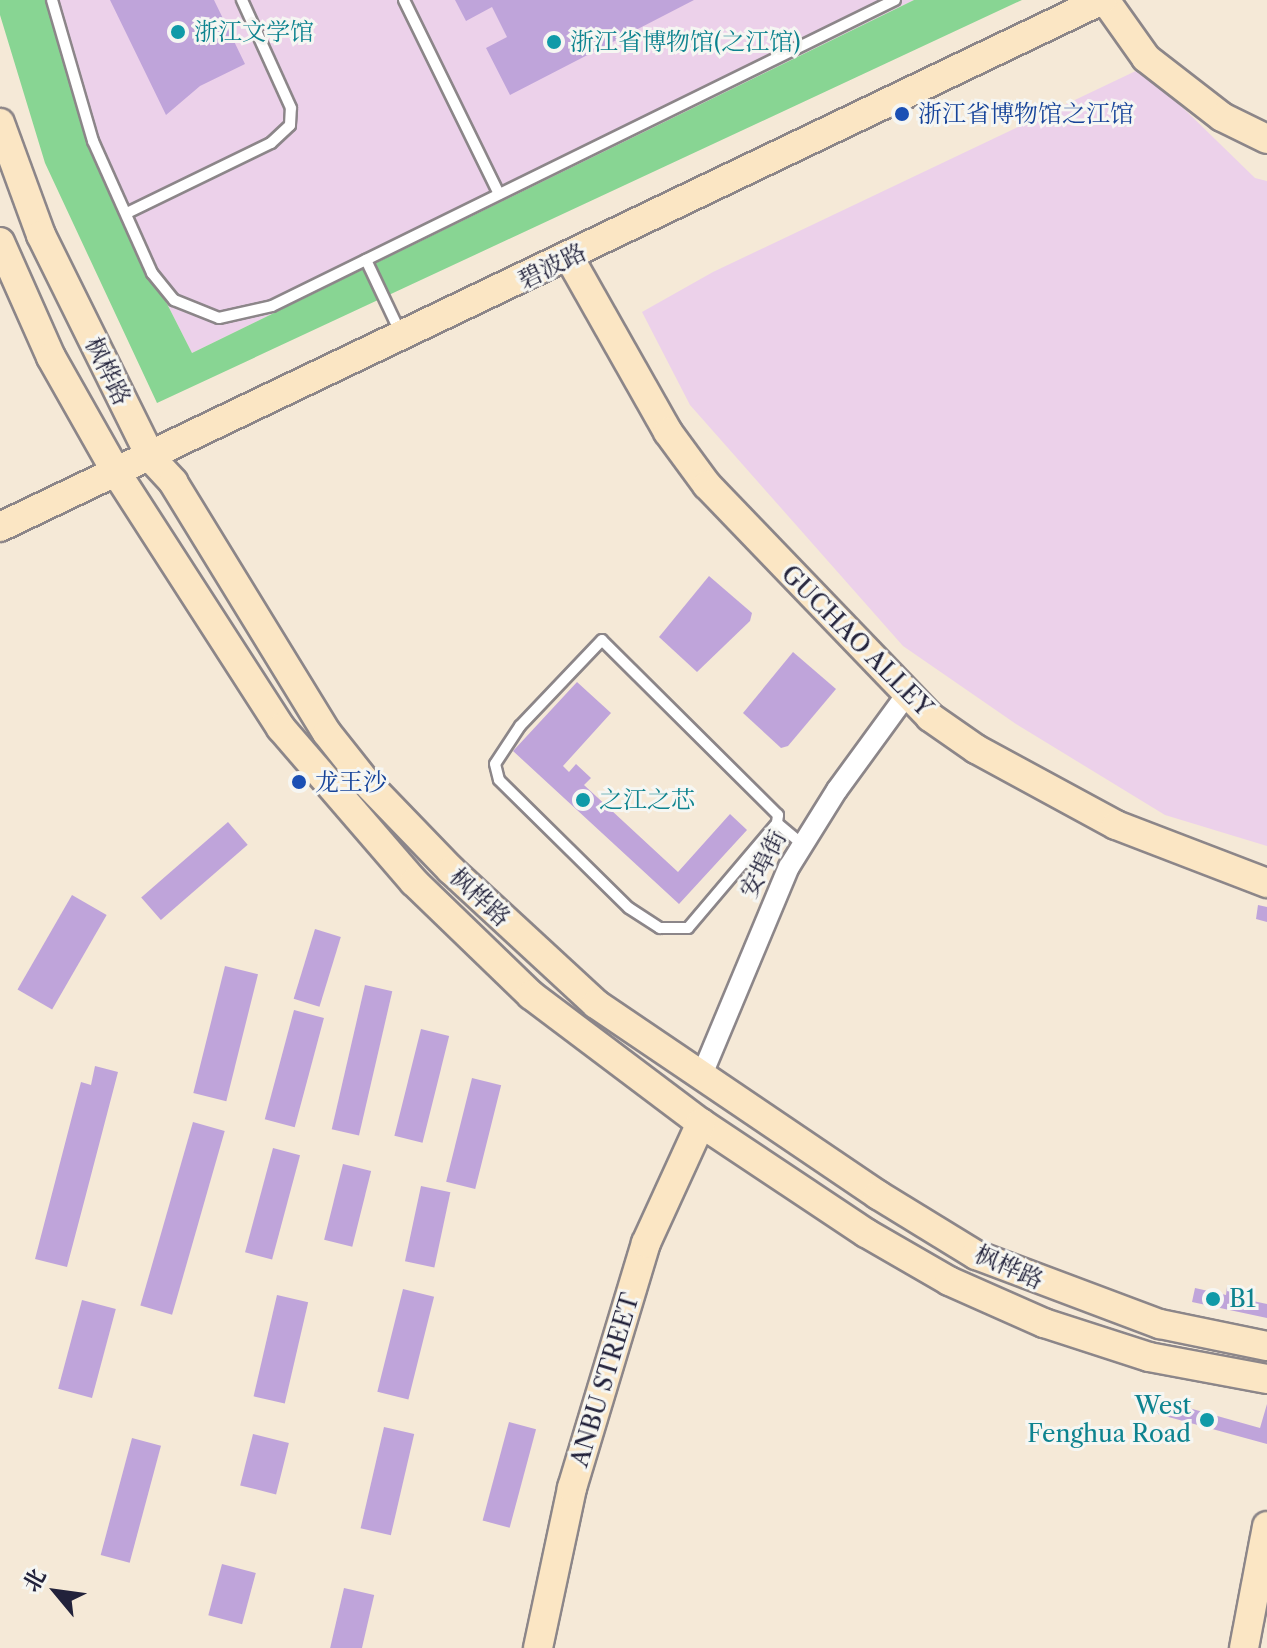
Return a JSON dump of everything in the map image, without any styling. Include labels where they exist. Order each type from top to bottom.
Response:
[{"type":"main road","points":[[1104,0],[1146,58],[1222,117],[1267,139]]},
{"type":"main road","name":"碧波路","points":[[0,527],[151,458],[1104,0]]},
{"type":"main road","name":"枫桦路","points":[[0,123],[41,235],[151,458],[173,482],[327,733],[365,781],[596,1004],[701,1077],[976,1255],[1160,1324],[1267,1346]]},
{"type":"main road","name":"枫桦路","points":[[0,242],[51,357],[116,472],[281,728],[348,810],[531,995],[701,1123],[866,1233],[949,1281],[1044,1323],[1149,1357],[1267,1379]]},
{"type":"main road","name":"GUCHAO ALLEY","points":[[569,257],[668,432],[707,485],[907,694],[976,749],[1116,825],[1267,883]]},
{"type":"main road","name":"ANBU STREET","points":[[538,1648],[572,1488],[646,1243],[701,1123]]},
{"type":"main road","points":[[1244,1648],[1267,1526]]},
{"type":"street","name":"安埠街","points":[[701,1077],[773,898],[802,844],[907,694]]},
{"type":"lane","points":[[52,0],[93,141],[152,273],[174,300],[219,318],[272,306],[895,0]]},
{"type":"lane","points":[[127,213],[271,143],[290,125],[291,108],[242,0]]},
{"type":"lane","points":[[404,0],[499,194]]},
{"type":"lane","points":[[366,260],[402,338]]},
{"type":"lane","points":[[602,640],[778,815],[777,823],[688,928],[660,928],[629,908],[499,780],[495,764],[520,726],[602,640]]},
{"type":"lane","points":[[777,823],[802,844]]},
{"type":"shaded area","points":[[46,0],[914,0],[192,353],[91,154]]},
{"type":"shaded area","points":[[1142,68],[1255,178],[1267,181],[1267,846],[1165,815],[1016,724],[903,646],[690,405],[642,312],[713,272]]},
{"type":"green space","points":[[0,0],[46,0],[91,154],[192,353],[914,0],[1022,0],[157,403],[45,163],[0,15]]},
{"type":"building","name":"浙江文学馆","points":[[110,0],[214,0],[245,64],[200,86],[166,115]]},
{"type":"building","name":"浙江省博物馆(之江馆)","points":[[455,0],[694,0],[510,95],[486,48],[507,37],[492,7],[466,21]]},
{"type":"building","points":[[709,576],[752,613],[750,621],[697,672],[659,637]]},
{"type":"building","points":[[793,652],[836,689],[788,746],[781,748],[743,713]]},
{"type":"building","name":"之江之芯","points":[[577,682],[611,713],[563,766],[569,772],[576,764],[591,778],[584,785],[678,872],[730,814],[747,830],[679,904],[513,751]]},
{"type":"building","points":[[228,822],[248,845],[161,920],[141,897]]},
{"type":"building","points":[[72,895],[107,915],[52,1009],[18,989]]},
{"type":"building","points":[[1258,905],[1267,907],[1267,922],[1256,919]]},
{"type":"building","points":[[315,929],[341,937],[319,1007],[294,999]]},
{"type":"building","points":[[225,966],[258,974],[226,1101],[193,1093]]},
{"type":"building","points":[[365,985],[392,991],[359,1136],[332,1129]]},
{"type":"building","points":[[294,1010],[324,1018],[295,1127],[265,1119]]},
{"type":"building","points":[[421,1029],[449,1036],[423,1143],[394,1136]]},
{"type":"building","points":[[95,1066],[118,1072],[67,1267],[35,1259],[81,1082],[91,1085]]},
{"type":"building","points":[[472,1078],[501,1085],[475,1189],[446,1182]]},
{"type":"building","points":[[193,1122],[225,1131],[172,1315],[140,1306]]},
{"type":"building","points":[[273,1148],[300,1155],[272,1260],[245,1252]]},
{"type":"building","points":[[343,1164],[371,1171],[352,1247],[324,1240]]},
{"type":"building","points":[[421,1186],[450,1192],[434,1268],[405,1261]]},
{"type":"building","points":[[1227,1287],[1236,1289],[1234,1297],[1267,1304],[1267,1318],[1192,1302],[1195,1288],[1226,1295]]},
{"type":"building","points":[[403,1289],[434,1297],[408,1400],[377,1392]]},
{"type":"building","points":[[277,1295],[308,1302],[285,1404],[254,1396]]},
{"type":"building","points":[[82,1300],[116,1309],[92,1398],[58,1389]]},
{"type":"building","name":"West Fenghua Road","points":[[1157,1399],[1260,1428],[1267,1404],[1267,1444],[1154,1413]]},
{"type":"building","points":[[509,1422],[536,1429],[510,1528],[483,1521]]},
{"type":"building","points":[[384,1427],[414,1434],[391,1535],[361,1528]]},
{"type":"building","points":[[253,1434],[289,1443],[276,1494],[240,1485]]},
{"type":"building","points":[[132,1438],[161,1446],[130,1563],[101,1555]]},
{"type":"building","points":[[222,1564],[256,1573],[242,1624],[208,1615]]},
{"type":"building","points":[[344,1588],[374,1595],[362,1648],[330,1648]]},
{"type":"place","name":"浙江文学馆","points":[[178,32]]},
{"type":"place","name":"浙江省博物馆(之江馆)","points":[[554,42]]},
{"type":"place","name":"浙江省博物馆之江馆","points":[[902,114]]},
{"type":"place","name":"龙王沙","points":[[299,782]]},
{"type":"place","name":"之江之芯","points":[[583,800]]},
{"type":"place","name":"B1","points":[[1213,1299]]},
{"type":"place","name":"West Fenghua Road","points":[[1207,1420]]}]
